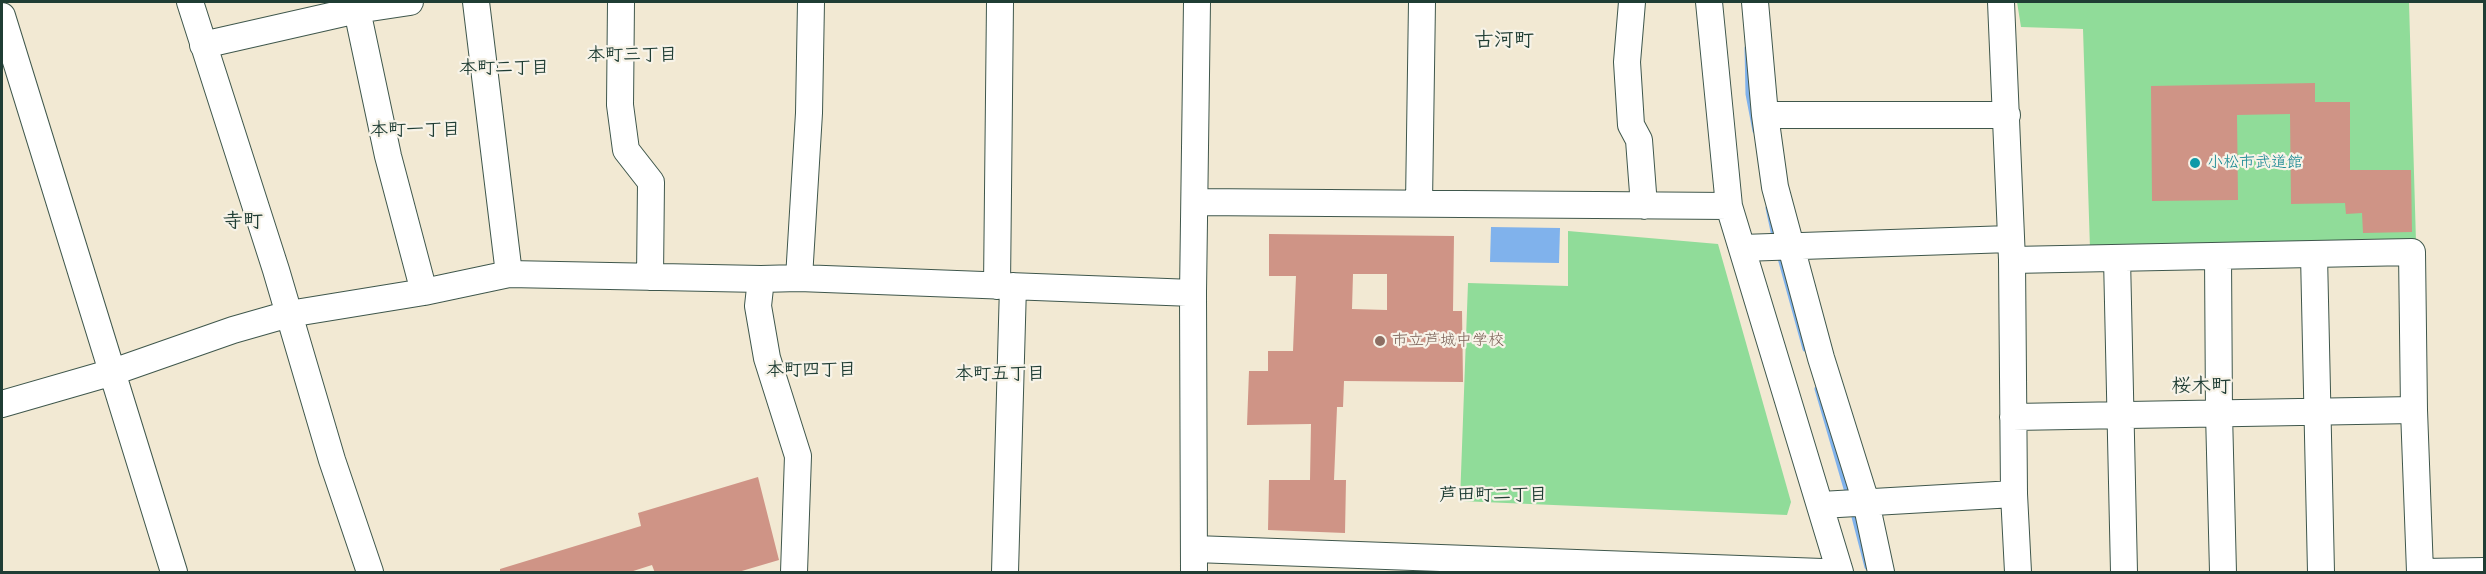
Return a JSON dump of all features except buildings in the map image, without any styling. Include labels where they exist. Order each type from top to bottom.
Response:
[{"type":"street","points":[[190,2],[289,314],[332,459],[370,573]]},
{"type":"street","points":[[203,45],[357,10],[410,2]]},
{"type":"street","points":[[476,2],[509,274]]},
{"type":"street","points":[[621,2],[620,105],[626,150],[651,182],[650,277]]},
{"type":"street","points":[[799,278],[809,113],[811,2]]},
{"type":"street","points":[[1000,2],[1005,286],[1005,573]]},
{"type":"street","points":[[1197,2],[1193,293],[1194,561],[1822,573]]},
{"type":"street","points":[[1419,203],[1422,2]]},
{"type":"street","points":[[1632,2],[1627,62],[1631,124],[1639,140],[1644,206]]},
{"type":"street","points":[[1709,2],[1730,206],[1840,573]]},
{"type":"street","points":[[1755,2],[1765,116],[1775,187],[1821,358],[1866,502],[1881,573]]},
{"type":"street","points":[[2001,2],[2011,249],[2014,494],[2018,573]]},
{"type":"street","points":[[357,10],[388,156],[424,292]]},
{"type":"street","points":[[2,16],[174,573]]},
{"type":"street","points":[[1765,116],[2007,115]]},
{"type":"street","points":[[1195,202],[1730,206]]},
{"type":"street","points":[[1742,248],[1791,246],[2011,249],[2117,258],[2412,252],[2414,410],[2421,573],[2484,571]]},
{"type":"street","points":[[2314,255],[2321,573]]},
{"type":"street","points":[[2218,256],[2223,573]]},
{"type":"street","points":[[2117,258],[2124,573]]},
{"type":"street","points":[[2,404],[113,372],[233,330],[289,314],[424,292],[509,274],[799,278],[1193,293]]},
{"type":"street","points":[[761,279],[758,306],[767,358],[798,456],[794,573]]},
{"type":"street","points":[[2013,417],[2414,410]]},
{"type":"street","points":[[1821,505],[2014,494]]},
{"type":"green space","points":[[2017,2],[2409,2],[2416,242],[2090,249],[2083,29],[2021,27]]},
{"type":"green space","points":[[1568,231],[1718,244],[1791,502],[1787,515],[1460,501],[1468,283],[1568,286]]},
{"type":"water","points":[[1491,227],[1560,228],[1559,263],[1490,262]]},
{"type":"waterway","points":[[1747,48],[1748,94],[1755,131]]},
{"type":"waterway","points":[[1768,208],[1774,236]]},
{"type":"waterway","points":[[1780,258],[1805,349]]},
{"type":"waterway","points":[[1817,389],[1847,492]]},
{"type":"waterway","points":[[1853,513],[1867,567]]},
{"type":"place","name":"小松市武道館","points":[[2195,163]]},
{"type":"place","name":"市立芦城中学校","points":[[1380,341]]},
{"type":"district","name":"古河町","points":[[1504,41]]},
{"type":"district","name":"本町三丁目","points":[[632,55]]},
{"type":"district","name":"本町二丁目","points":[[504,68]]},
{"type":"district","name":"本町一丁目","points":[[415,130]]},
{"type":"district","name":"寺町","points":[[243,222]]},
{"type":"district","name":"本町四丁目","points":[[811,370]]},
{"type":"district","name":"本町五丁目","points":[[1000,374]]},
{"type":"district","name":"桜木町","points":[[2201,387]]},
{"type":"district","name":"芦田町二丁目","points":[[1493,495]]}]
